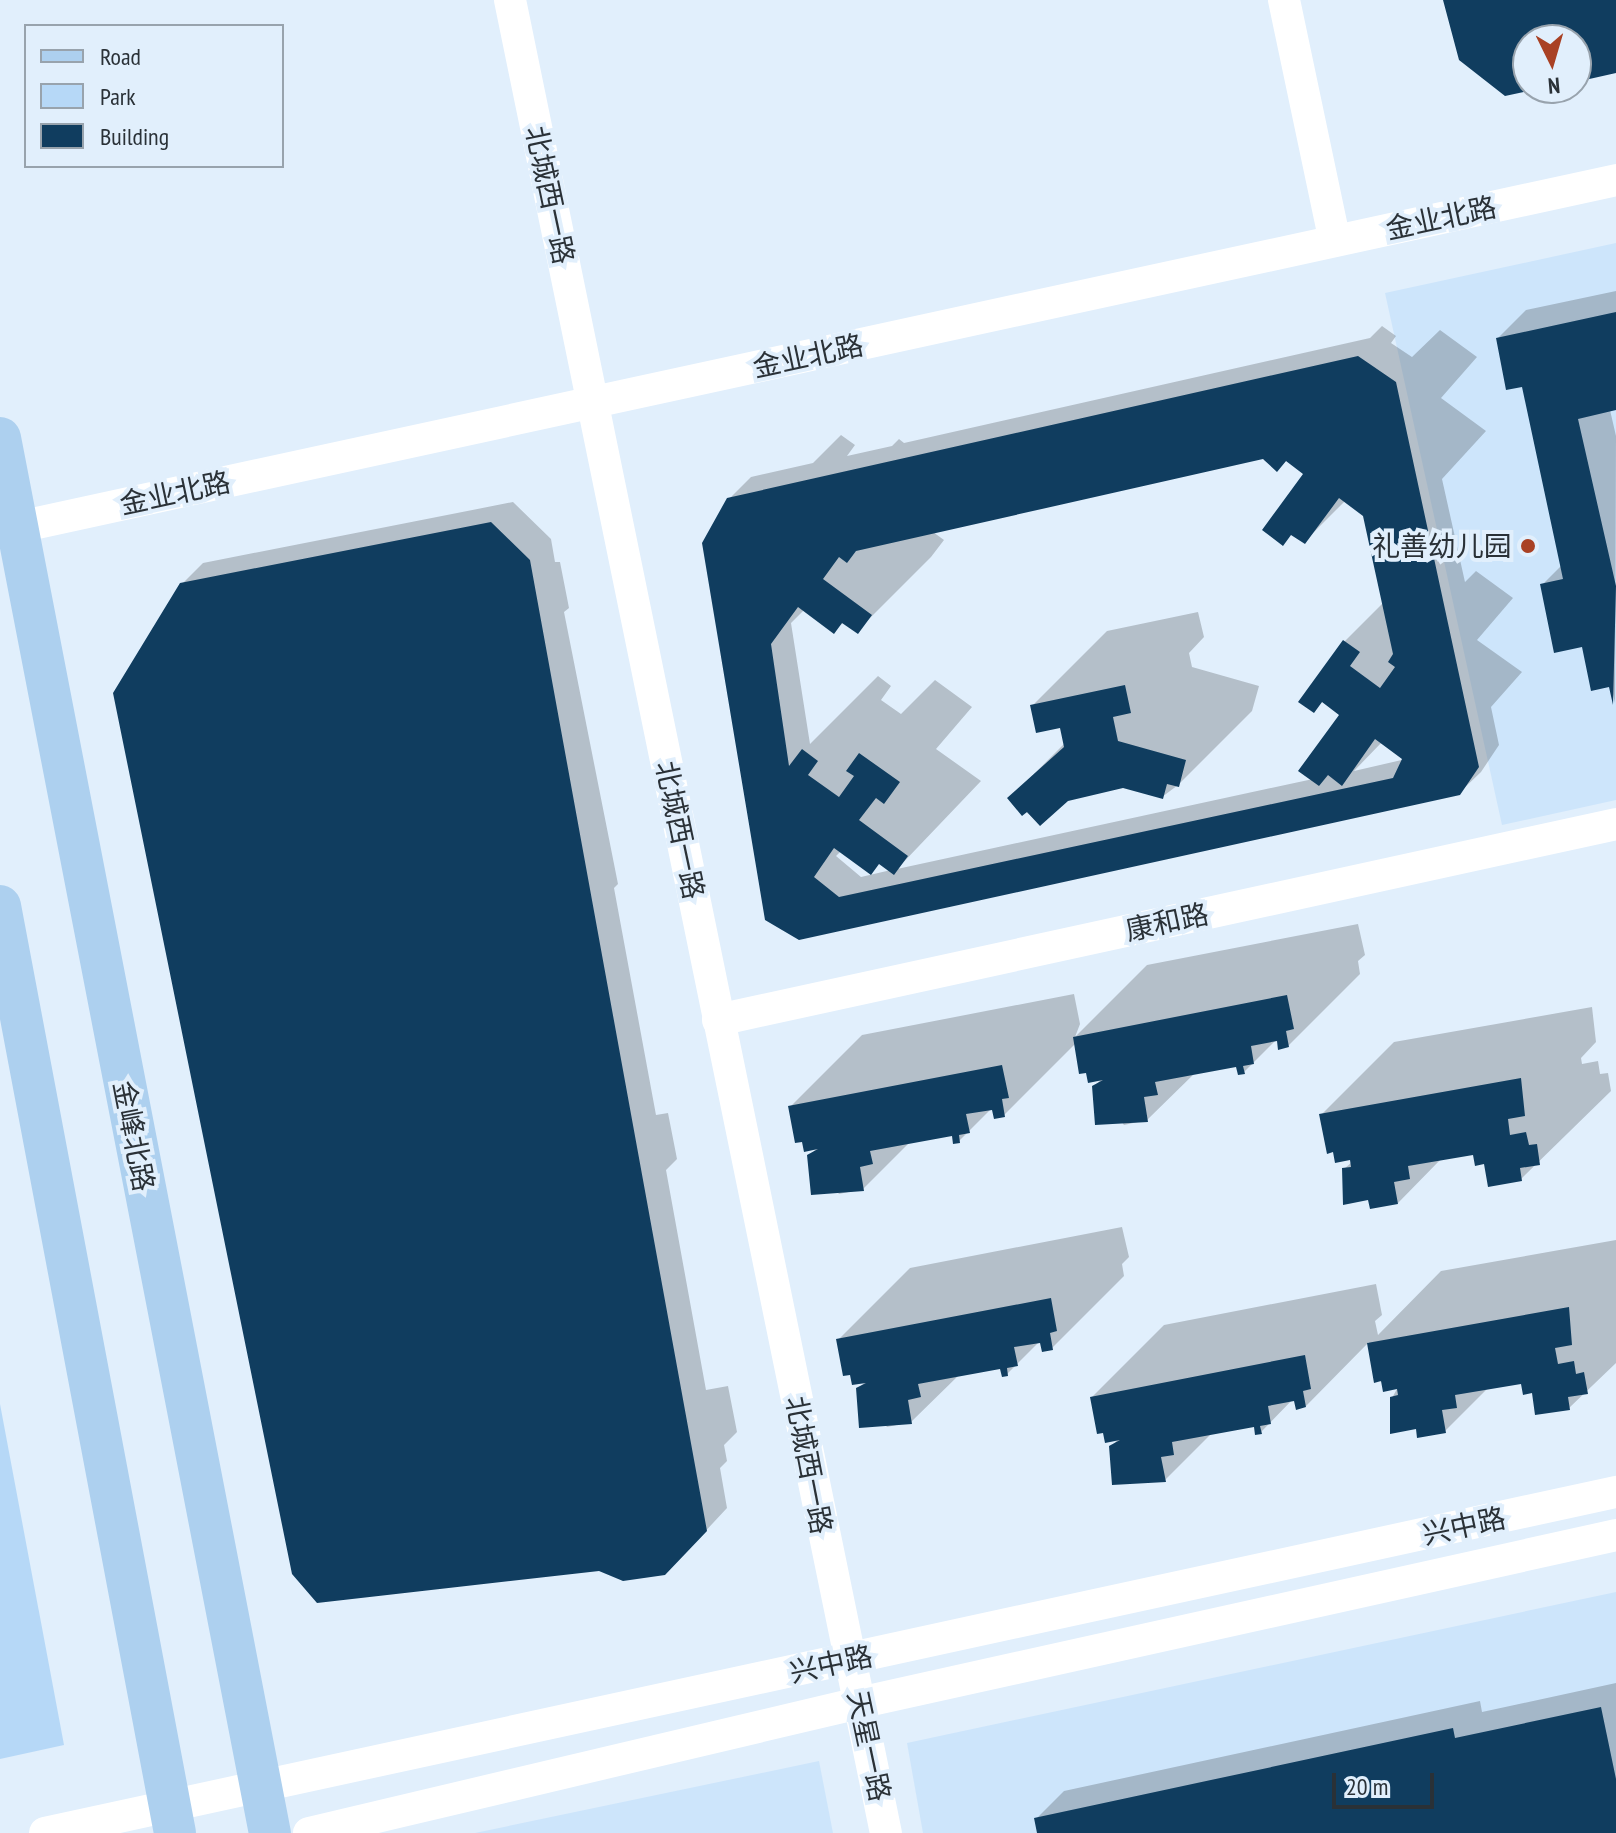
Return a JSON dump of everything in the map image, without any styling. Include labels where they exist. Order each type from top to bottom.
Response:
[{"type":"main road","name":"金峰北路","points":[[0,438],[9,529],[270,1833]]},
{"type":"main road","points":[[0,906],[173,1819]]},
{"type":"street","name":"北城西一路","points":[[510,0],[849,1660]]},
{"type":"street","points":[[1284,0],[1335,241]]},
{"type":"street","name":"金业北路","points":[[9,529],[1616,180]]},
{"type":"street","name":"康和路","points":[[718,1020],[1616,824]]},
{"type":"street","name":"兴中路","points":[[45,1833],[173,1819],[261,1786],[1616,1492]]},
{"type":"street","name":"兴中路","points":[[309,1833],[863,1702],[1616,1535]]},
{"type":"street","name":"天星一路","points":[[849,1660],[863,1702],[886,1833]]},
{"type":"shaded area","name":"礼善幼儿园","points":[[1616,243],[1616,800],[1502,825],[1385,293]]},
{"type":"shaded area","points":[[1616,1592],[1616,1833],[923,1833],[907,1743]]},
{"type":"shaded area","points":[[819,1761],[833,1833],[475,1833]]},
{"type":"green space","points":[[0,1404],[64,1745],[0,1759]]},
{"type":"building","points":[[1443,0],[1616,0],[1616,73],[1592,78],[1592,24],[1512,24],[1512,95],[1505,96],[1459,60]]},
{"type":"building","points":[[1616,312],[1616,410],[1578,419],[1616,586],[1613,705],[1609,687],[1591,691],[1582,647],[1554,653],[1540,584],[1563,579],[1522,387],[1506,390],[1496,338]]},
{"type":"building","points":[[1358,356],[1396,382],[1479,767],[1460,795],[799,940],[765,920],[702,543],[727,498]],"holes":[[[1263,459],[1277,472],[1286,461],[1303,474],[1262,530],[1283,546],[1291,535],[1305,544],[1339,498],[1363,516],[1393,654],[1388,662],[1395,667],[1380,688],[1350,666],[1360,652],[1343,640],[1298,702],[1314,713],[1322,702],[1339,715],[1298,771],[1319,786],[1328,775],[1342,786],[1375,739],[1402,759],[1393,778],[839,897],[814,877],[834,848],[871,875],[879,864],[894,875],[908,856],[859,820],[876,798],[884,804],[900,782],[859,753],[846,771],[854,776],[839,797],[808,775],[818,761],[802,749],[789,766],[771,644],[798,607],[834,634],[842,623],[858,634],[872,615],[823,579],[839,557],[847,563],[856,551]]]},
{"type":"building","points":[[491,522],[530,560],[707,1531],[665,1575],[623,1581],[599,1571],[317,1603],[292,1574],[113,693],[180,583]]},
{"type":"building","points":[[1125,685],[1131,713],[1113,717],[1118,741],[1186,760],[1179,787],[1167,784],[1163,799],[1123,788],[1068,801],[1040,826],[1027,812],[1022,816],[1007,798],[1064,747],[1060,728],[1036,733],[1030,705]]},
{"type":"building","points":[[1287,995],[1294,1029],[1286,1031],[1289,1047],[1278,1050],[1277,1041],[1251,1046],[1254,1064],[1243,1066],[1245,1074],[1238,1075],[1236,1067],[1155,1082],[1158,1095],[1144,1097],[1148,1122],[1095,1125],[1092,1086],[1103,1080],[1088,1083],[1086,1073],[1079,1074],[1073,1037]]},
{"type":"building","points":[[1002,1065],[1009,1098],[1002,1099],[1005,1117],[994,1119],[992,1110],[966,1114],[970,1133],[959,1135],[960,1143],[953,1144],[952,1136],[870,1151],[873,1164],[860,1167],[864,1191],[811,1195],[807,1155],[818,1149],[804,1152],[802,1142],[795,1143],[788,1106]]},
{"type":"building","points":[[1521,1078],[1525,1116],[1508,1119],[1510,1135],[1526,1132],[1529,1145],[1537,1144],[1540,1165],[1520,1168],[1522,1181],[1488,1187],[1484,1164],[1475,1166],[1473,1155],[1408,1166],[1410,1179],[1394,1182],[1398,1204],[1370,1209],[1368,1200],[1343,1205],[1342,1168],[1351,1167],[1350,1160],[1335,1163],[1333,1152],[1327,1154],[1319,1114]]},
{"type":"building","points":[[1051,1298],[1057,1331],[1050,1333],[1053,1350],[1042,1352],[1040,1343],[1014,1347],[1018,1366],[1007,1368],[1008,1376],[1002,1377],[1000,1369],[918,1384],[921,1397],[908,1400],[912,1424],[859,1428],[856,1388],[866,1383],[852,1385],[850,1375],[843,1376],[836,1339]]},
{"type":"building","points":[[1569,1307],[1572,1345],[1555,1348],[1558,1364],[1574,1361],[1576,1374],[1584,1372],[1588,1394],[1568,1397],[1570,1410],[1535,1415],[1532,1393],[1523,1395],[1521,1384],[1455,1395],[1457,1408],[1442,1410],[1446,1433],[1417,1438],[1416,1429],[1390,1434],[1390,1397],[1398,1395],[1397,1389],[1383,1392],[1381,1381],[1374,1383],[1367,1343]]},
{"type":"building","points":[[1305,1355],[1311,1389],[1303,1391],[1306,1407],[1296,1410],[1294,1401],[1268,1406],[1271,1424],[1260,1426],[1262,1434],[1255,1435],[1254,1427],[1172,1442],[1174,1455],[1161,1457],[1166,1482],[1112,1485],[1109,1446],[1120,1440],[1105,1443],[1103,1433],[1097,1434],[1090,1397]]},
{"type":"building","points":[[1601,1707],[1616,1779],[1616,1833],[1037,1833],[1034,1818],[1453,1728],[1455,1738]]},
{"type":"place","name":"礼善幼儿园","points":[[1528,546]]}]
